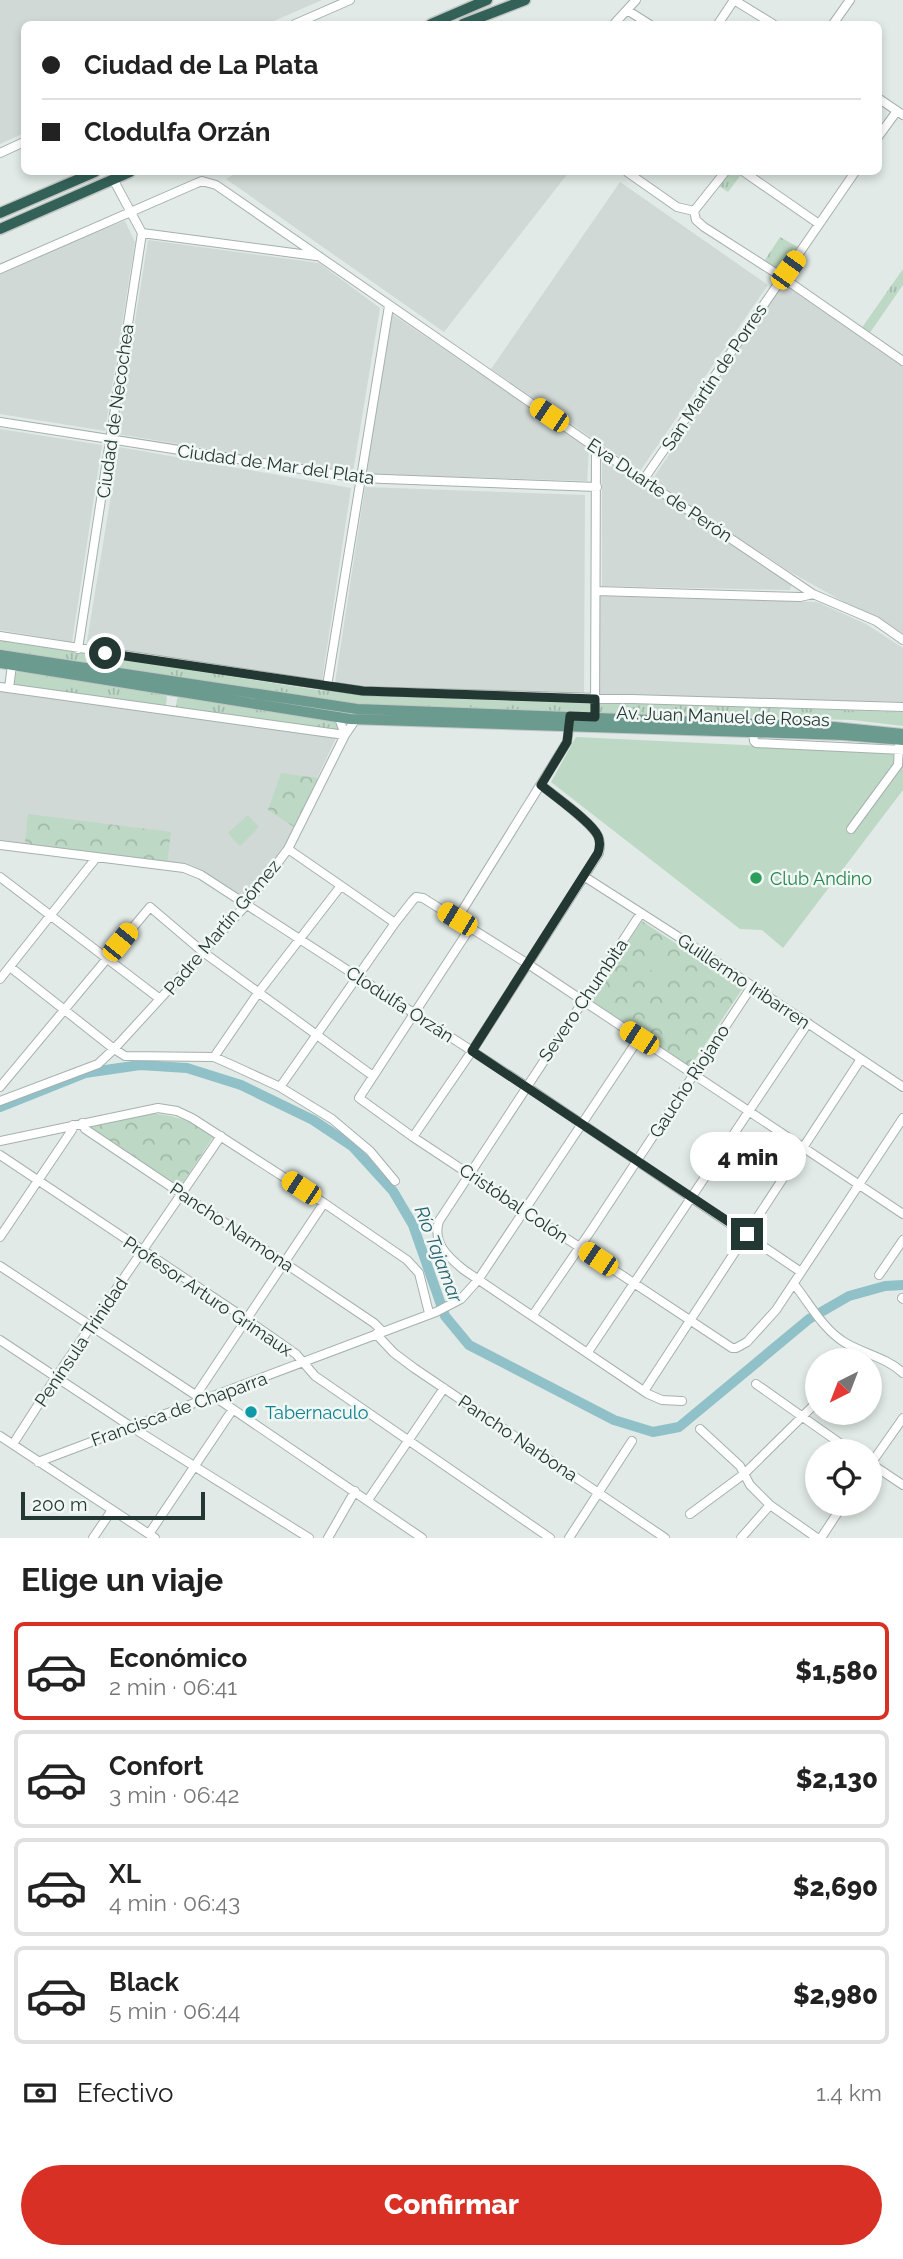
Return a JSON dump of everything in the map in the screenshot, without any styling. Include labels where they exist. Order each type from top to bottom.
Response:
[{"type":"highway","points":[[438,21],[487,0]]},
{"type":"highway","points":[[471,21],[525,0]]},
{"type":"highway","points":[[0,213],[88,175]]},
{"type":"highway","points":[[0,229],[123,175]]},
{"type":"main road","name":"Av. Juan Manuel de Rosas","points":[[0,655],[357,709],[570,722]]},
{"type":"main road","name":"Av. Juan Manuel de Rosas","points":[[0,663],[339,718],[834,727],[901,743]]},
{"type":"main road","name":"Av. Juan Manuel de Rosas","points":[[595,722],[843,735],[901,743]]},
{"type":"street","points":[[302,21],[350,0]]},
{"type":"street","points":[[617,21],[636,0]]},
{"type":"street","points":[[720,21],[734,0],[768,21]]},
{"type":"street","points":[[834,21],[850,0]]},
{"type":"street","points":[[628,10],[644,21]]},
{"type":"street","points":[[882,101],[900,113],[882,133]]},
{"type":"street","points":[[0,153],[21,143]]},
{"type":"street","points":[[631,175],[677,207],[694,211]]},
{"type":"street","points":[[694,211],[723,175]]},
{"type":"street","points":[[748,175],[819,224]]},
{"type":"street","name":"San Martín de Porres","points":[[644,479],[853,175]]},
{"type":"street","points":[[113,179],[142,233],[319,256]]},
{"type":"street","name":"Eva Duarte de Perón","points":[[130,214],[202,181],[216,185],[596,448],[813,594],[876,621],[903,640]]},
{"type":"street","points":[[694,211],[696,220],[704,227],[903,361]]},
{"type":"street","points":[[0,269],[130,214]]},
{"type":"street","name":"Ciudad de Necochea","points":[[78,649],[142,233]]},
{"type":"street","points":[[327,686],[389,306]]},
{"type":"street","name":"Ciudad de Mar del Plata","points":[[0,422],[359,478],[597,487]]},
{"type":"street","points":[[595,722],[596,448]]},
{"type":"street","points":[[596,591],[800,597],[813,594]]},
{"type":"street","points":[[0,636],[363,691],[903,707]]},
{"type":"street","points":[[12,665],[5,687],[345,735],[339,718]]},
{"type":"street","name":"Padre Martín Gómez","points":[[0,1101],[98,1064],[114,1049],[247,904],[288,849],[345,735],[356,719]]},
{"type":"street","points":[[457,919],[567,742],[570,722]]},
{"type":"street","points":[[851,829],[898,765],[901,743]]},
{"type":"street","points":[[413,1137],[472,1051],[598,853],[598,836],[592,827],[541,785]]},
{"type":"street","name":"Clodulfa Orzán","points":[[0,845],[193,871],[526,1086],[802,1272]]},
{"type":"street","points":[[288,849],[395,923]]},
{"type":"street","points":[[0,979],[96,858]]},
{"type":"street","points":[[0,877],[160,999]]},
{"type":"street","name":"Guillermo Iribarren","points":[[584,877],[903,1087]]},
{"type":"street","points":[[214,1057],[258,993],[340,887]]},
{"type":"street","points":[[280,1087],[395,923],[416,897],[423,898],[528,964],[903,1214]]},
{"type":"street","points":[[0,1087],[150,907],[203,952],[373,1076],[470,928]]},
{"type":"street","name":"Severo Chumbita","points":[[478,1280],[446,1253],[437,1237],[439,1221],[641,913]]},
{"type":"street","points":[[10,967],[125,1056],[214,1057],[280,1087],[354,1136],[394,1181]]},
{"type":"street","name":"Gaucho Riojano","points":[[533,1315],[752,986]]},
{"type":"street","points":[[587,1352],[808,1023]]},
{"type":"street","points":[[639,1038],[478,1280],[643,1391],[662,1400],[682,1401]]},
{"type":"street","points":[[643,1391],[861,1059]]},
{"type":"street","name":"Cristóbal Colón","points":[[373,1076],[359,1098],[413,1137],[732,1348],[741,1347],[776,1310],[794,1284]]},
{"type":"street","points":[[0,1141],[158,1108],[177,1111],[221,1136],[324,1203],[415,1266],[433,1313]]},
{"type":"street","points":[[858,1348],[843,1341],[823,1322],[794,1284],[903,1118]]},
{"type":"street","points":[[0,1237],[78,1124]]},
{"type":"street","name":"Pancho Narmona","points":[[78,1124],[374,1323],[379,1333]]},
{"type":"street","name":"Península Trinidad","points":[[13,1444],[221,1136]]},
{"type":"street","name":"Profesor Arturo Grimaux","points":[[0,1155],[246,1319],[296,1354],[315,1376],[550,1538]]},
{"type":"street","points":[[0,1266],[200,1398],[246,1319],[324,1203]]},
{"type":"street","points":[[879,1275],[903,1240]]},
{"type":"street","name":"Francisca de Chaparra","points":[[38,1462],[200,1398],[215,1397],[433,1313],[461,1299],[478,1280]]},
{"type":"street","name":"Pancho Narbona","points":[[379,1333],[394,1353],[665,1538]]},
{"type":"street","points":[[0,1340],[130,1426],[309,1538]]},
{"type":"street","points":[[882,1359],[903,1373]]},
{"type":"street","points":[[756,1384],[833,1439]]},
{"type":"street","points":[[368,1500],[444,1388]]},
{"type":"street","points":[[215,1397],[422,1538]]},
{"type":"street","points":[[0,1436],[152,1536],[233,1409]]},
{"type":"street","points":[[690,1514],[744,1474],[805,1413]]},
{"type":"street","points":[[882,1447],[903,1418]]},
{"type":"street","points":[[700,1429],[740,1466],[750,1485],[770,1505],[819,1538],[835,1516]]},
{"type":"street","points":[[569,1538],[632,1441]]},
{"type":"street","points":[[882,1472],[903,1485]]},
{"type":"street","points":[[328,1538],[355,1491]]},
{"type":"street","points":[[741,1538],[770,1505]]},
{"type":"street","points":[[93,1538],[112,1510]]},
{"type":"shaded area","points":[[0,0],[322,0],[274,21],[21,21],[21,134],[0,144]]},
{"type":"shaded area","points":[[233,175],[567,175],[444,332],[226,179]]},
{"type":"shaded area","points":[[620,182],[768,285],[640,471],[491,369]]},
{"type":"shaded area","points":[[125,221],[135,242],[105,431],[0,414],[0,274]]},
{"type":"shaded area","points":[[148,240],[319,263],[380,308],[353,472],[117,434]]},
{"type":"shaded area","points":[[784,283],[903,365],[903,635],[785,569],[652,480]]},
{"type":"shaded area","points":[[392,314],[589,448],[587,481],[366,474]]},
{"type":"shaded area","points":[[0,429],[102,445],[72,642],[0,630]]},
{"type":"shaded area","points":[[119,447],[351,488],[322,681],[86,647]]},
{"type":"shaded area","points":[[602,459],[792,583],[790,590],[602,586]]},
{"type":"shaded area","points":[[365,487],[585,495],[584,694],[367,688],[335,683]]},
{"type":"shaded area","points":[[600,596],[817,602],[866,624],[903,648],[903,702],[600,696]]},
{"type":"shaded area","points":[[0,690],[338,734],[285,846],[244,899],[203,871],[186,865],[0,840]]},
{"type":"green space","points":[[727,175],[741,175],[728,192],[719,186]]},
{"type":"green space","points":[[780,237],[801,249],[782,276],[763,263]]},
{"type":"green space","points":[[903,269],[903,285],[869,334],[861,329]]},
{"type":"green space","points":[[0,640],[318,690],[591,702],[591,714],[349,704],[0,652]]},
{"type":"green space","points":[[18,671],[161,692],[167,697],[165,712],[12,692]]},
{"type":"green space","points":[[180,696],[338,720],[341,726],[338,734],[175,713]]},
{"type":"green space","points":[[598,702],[903,712],[903,726],[853,720],[598,713]]},
{"type":"green space","name":"Club Andino","points":[[576,737],[892,752],[903,754],[903,790],[783,948],[762,930],[740,929],[551,782]]},
{"type":"green space","points":[[281,773],[318,778],[294,827],[268,810]]},
{"type":"green space","points":[[28,814],[171,832],[167,863],[25,843]]},
{"type":"green space","points":[[248,815],[259,827],[240,846],[228,833]]},
{"type":"green space","points":[[642,921],[743,988],[690,1067],[589,999]]},
{"type":"green space","points":[[650,949],[673,964],[663,978],[640,963]]},
{"type":"green space","points":[[147,1113],[182,1119],[214,1136],[180,1187],[89,1126]]},
{"type":"waterway","name":"Río Tajamar","points":[[0,1107],[85,1073],[140,1065],[187,1068],[241,1085],[313,1120],[352,1146],[393,1191],[413,1225],[445,1316],[469,1345],[614,1420],[653,1432],[679,1427],[809,1319],[849,1296],[885,1286],[903,1285]]},
{"type":"place","name":"Club Andino","points":[[756,878]]},
{"type":"place","name":"Tabernaculo","points":[[251,1412]]},
{"type":"route","points":[[105,653],[363,691],[595,699],[595,717],[570,716],[567,742],[541,785],[592,827],[598,836],[598,853],[472,1051],[747,1234]]}]
